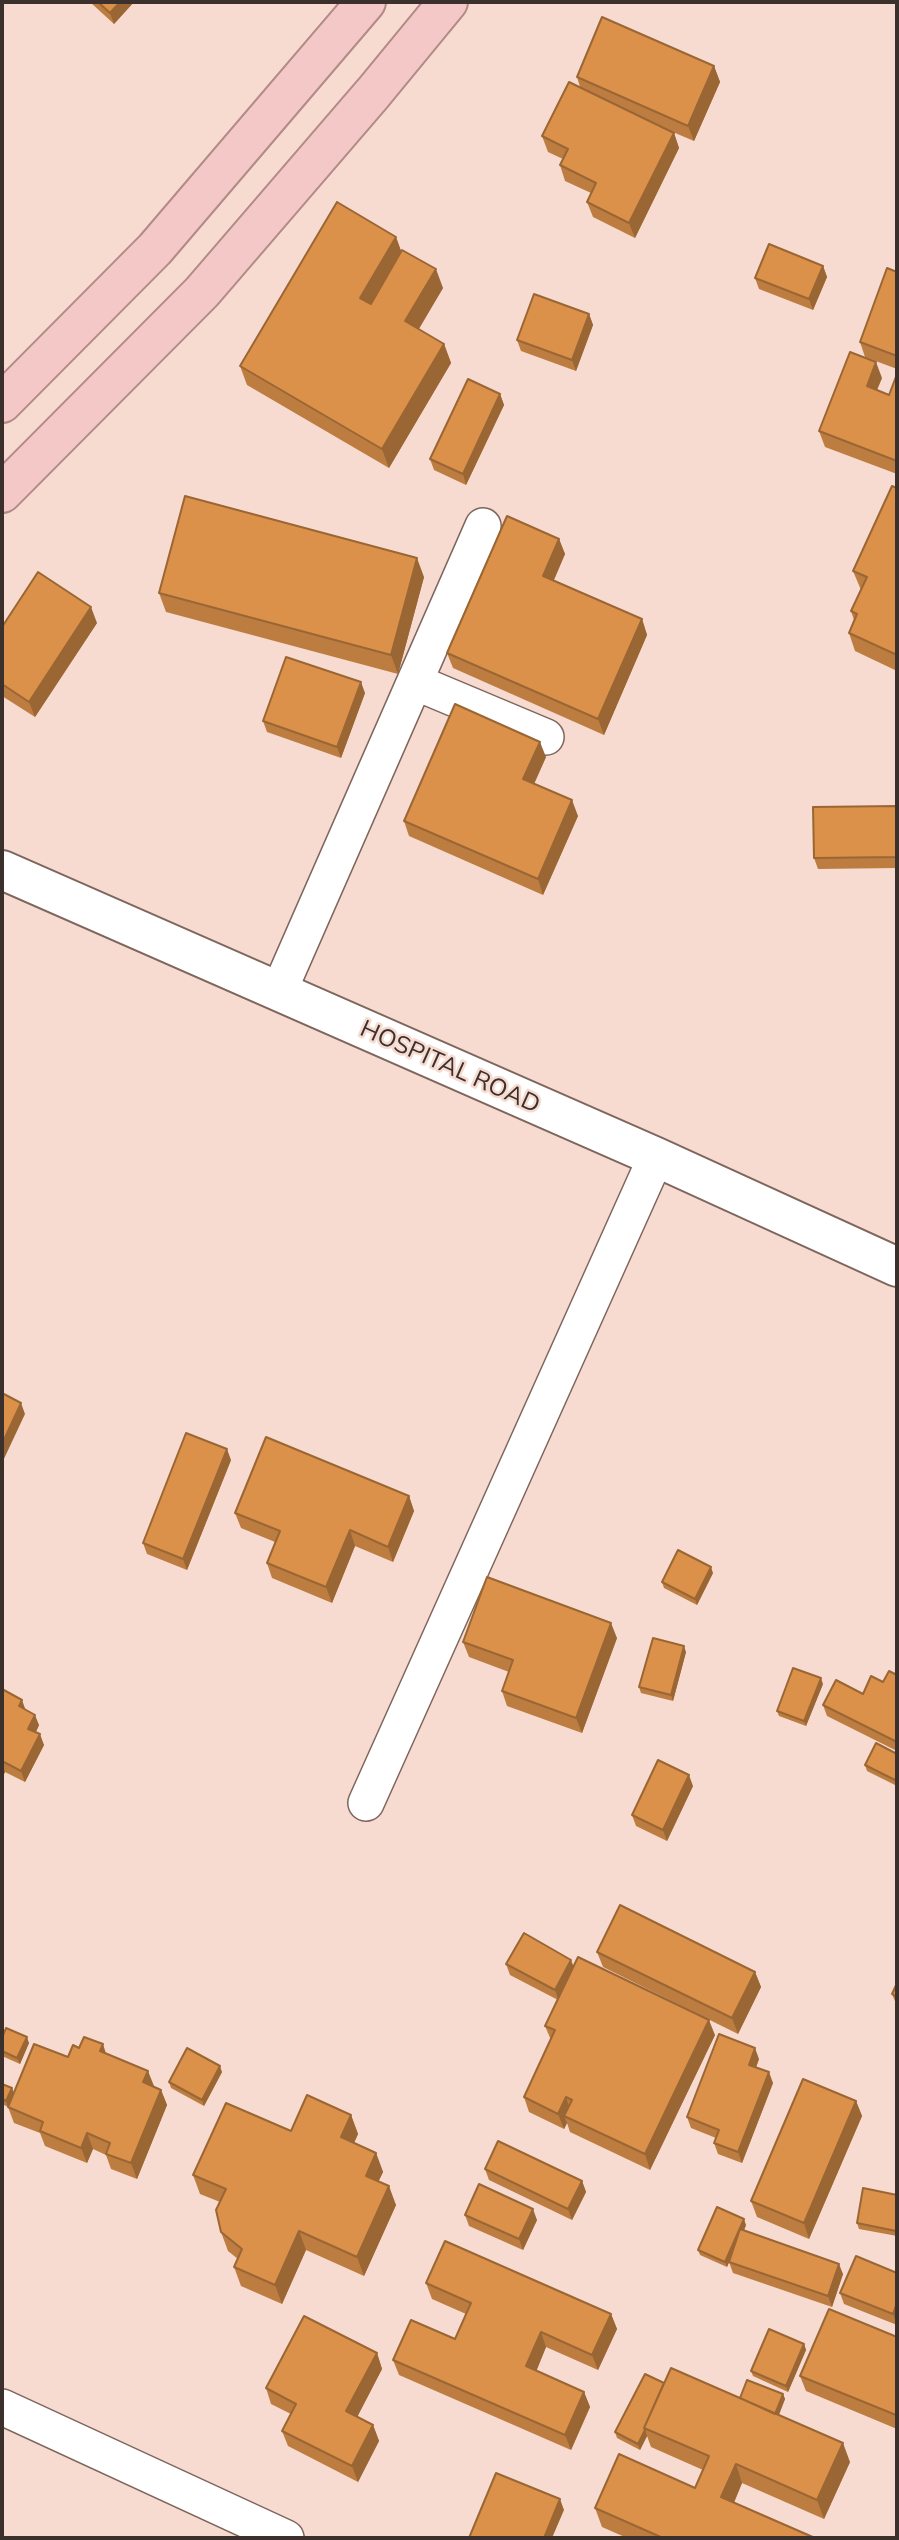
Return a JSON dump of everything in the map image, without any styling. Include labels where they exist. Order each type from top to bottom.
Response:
[{"type":"highway","points":[[2,403],[155,249],[366,2]]},
{"type":"highway","points":[[2,493],[202,292],[448,2]]},
{"type":"street","points":[[279,991],[483,527]]},
{"type":"street","points":[[415,682],[546,737]]},
{"type":"street","name":"HOSPITAL ROAD","points":[[2,870],[656,1157],[897,1267]]},
{"type":"street","points":[[366,1803],[656,1157]]},
{"type":"street","points":[[2,2407],[286,2538]]},
{"type":"building","points":[[98,2],[120,2],[110,13]]},
{"type":"building","points":[[602,17],[714,66],[688,126],[577,77]]},
{"type":"building","points":[[569,82],[674,133],[629,223],[587,202],[596,183],[560,165],[568,149],[542,136]]},
{"type":"building","points":[[337,202],[396,237],[360,298],[371,304],[402,250],[436,269],[405,321],[444,344],[382,449],[240,366]]},
{"type":"building","points":[[769,244],[823,266],[809,299],[755,278]]},
{"type":"building","points":[[887,268],[897,272],[897,356],[860,342]]},
{"type":"building","points":[[534,294],[589,314],[572,360],[517,340]]},
{"type":"building","points":[[850,352],[876,362],[867,386],[889,395],[897,374],[897,461],[819,431]]},
{"type":"building","points":[[468,379],[500,394],[463,474],[430,459]]},
{"type":"building","points":[[892,486],[897,488],[897,655],[849,633],[857,614],[851,611],[867,577],[853,571]]},
{"type":"building","points":[[185,496],[417,558],[391,655],[159,593]]},
{"type":"building","points":[[507,516],[559,539],[543,576],[642,619],[598,719],[447,653]]},
{"type":"building","points":[[38,572],[91,607],[29,702],[2,684],[2,627]]},
{"type":"building","points":[[286,657],[361,682],[337,747],[263,721]]},
{"type":"building","points":[[455,704],[540,742],[523,779],[572,800],[538,879],[404,821]]},
{"type":"building","points":[[897,806],[897,857],[814,858],[813,807]]},
{"type":"building","points":[[2,1393],[21,1403],[2,1444]]},
{"type":"building","points":[[186,1433],[227,1449],[183,1559],[143,1543]]},
{"type":"building","points":[[266,1437],[409,1496],[388,1547],[350,1530],[326,1587],[267,1563],[280,1531],[235,1513]]},
{"type":"building","points":[[678,1550],[711,1567],[695,1599],[662,1582]]},
{"type":"building","points":[[487,1577],[611,1623],[576,1718],[502,1691],[513,1660],[463,1642]]},
{"type":"building","points":[[653,1638],[684,1646],[671,1695],[639,1687]]},
{"type":"building","points":[[793,1668],[821,1678],[804,1721],[777,1711]]},
{"type":"building","points":[[889,1671],[897,1675],[897,1742],[823,1705],[836,1680],[863,1694],[871,1676],[883,1682]]},
{"type":"building","points":[[2,1689],[22,1700],[19,1706],[35,1715],[28,1729],[40,1734],[21,1771],[2,1761]]},
{"type":"building","points":[[876,1743],[897,1754],[895,1780],[865,1765]]},
{"type":"building","points":[[658,1760],[689,1775],[663,1830],[632,1815]]},
{"type":"building","points":[[620,1905],[755,1972],[732,2018],[597,1952]]},
{"type":"building","points":[[524,1933],[571,1960],[555,1990],[506,1964]]},
{"type":"building","points":[[578,1957],[709,2020],[645,2154],[564,2116],[572,2100],[566,2097],[558,2114],[524,2097],[555,2030],[545,2026]]},
{"type":"building","points":[[897,1983],[897,1997],[892,1994]]},
{"type":"building","points":[[6,2028],[27,2037],[17,2058],[2,2051],[2,2038]]},
{"type":"building","points":[[719,2034],[755,2048],[749,2065],[769,2072],[738,2152],[714,2143],[719,2130],[687,2117]]},
{"type":"building","points":[[84,2037],[103,2044],[100,2051],[148,2071],[143,2082],[161,2090],[131,2163],[106,2154],[110,2143],[87,2133],[81,2148],[40,2131],[43,2122],[8,2107],[34,2044],[68,2057],[73,2045],[79,2048]]},
{"type":"building","points":[[187,2048],[220,2066],[202,2100],[169,2082]]},
{"type":"building","points":[[803,2079],[856,2101],[804,2223],[751,2201]]},
{"type":"building","points":[[2,2084],[12,2088],[6,2101],[2,2099]]},
{"type":"building","points":[[307,2095],[351,2115],[341,2137],[376,2153],[366,2176],[389,2186],[357,2257],[299,2231],[275,2285],[234,2267],[242,2249],[221,2232],[216,2210],[226,2189],[193,2175],[226,2103],[291,2131]]},
{"type":"building","points":[[498,2141],[582,2181],[568,2209],[485,2169]]},
{"type":"building","points":[[479,2184],[533,2209],[519,2239],[465,2215]]},
{"type":"building","points":[[863,2188],[897,2195],[896,2231],[857,2223]]},
{"type":"building","points":[[717,2207],[744,2219],[725,2262],[698,2250]]},
{"type":"building","points":[[740,2229],[839,2264],[828,2296],[729,2262]]},
{"type":"building","points":[[445,2241],[611,2314],[592,2355],[541,2332],[526,2366],[584,2392],[565,2435],[393,2360],[411,2320],[455,2339],[471,2303],[426,2283]]},
{"type":"building","points":[[856,2256],[897,2273],[897,2303],[893,2314],[840,2293]]},
{"type":"building","points":[[829,2309],[897,2337],[896,2415],[800,2376]]},
{"type":"building","points":[[304,2316],[377,2353],[346,2411],[373,2425],[352,2466],[282,2431],[296,2404],[266,2388]]},
{"type":"building","points":[[769,2329],[804,2344],[786,2386],[751,2371]]},
{"type":"building","points":[[671,2368],[843,2443],[817,2500],[736,2464],[721,2497],[815,2538],[663,2538],[595,2508],[619,2454],[695,2488],[709,2456],[644,2428]]},
{"type":"building","points":[[645,2374],[664,2383],[638,2444],[615,2432]]},
{"type":"building","points":[[747,2380],[783,2394],[775,2414],[740,2398]]},
{"type":"building","points":[[496,2473],[560,2499],[544,2538],[469,2538]]}]
